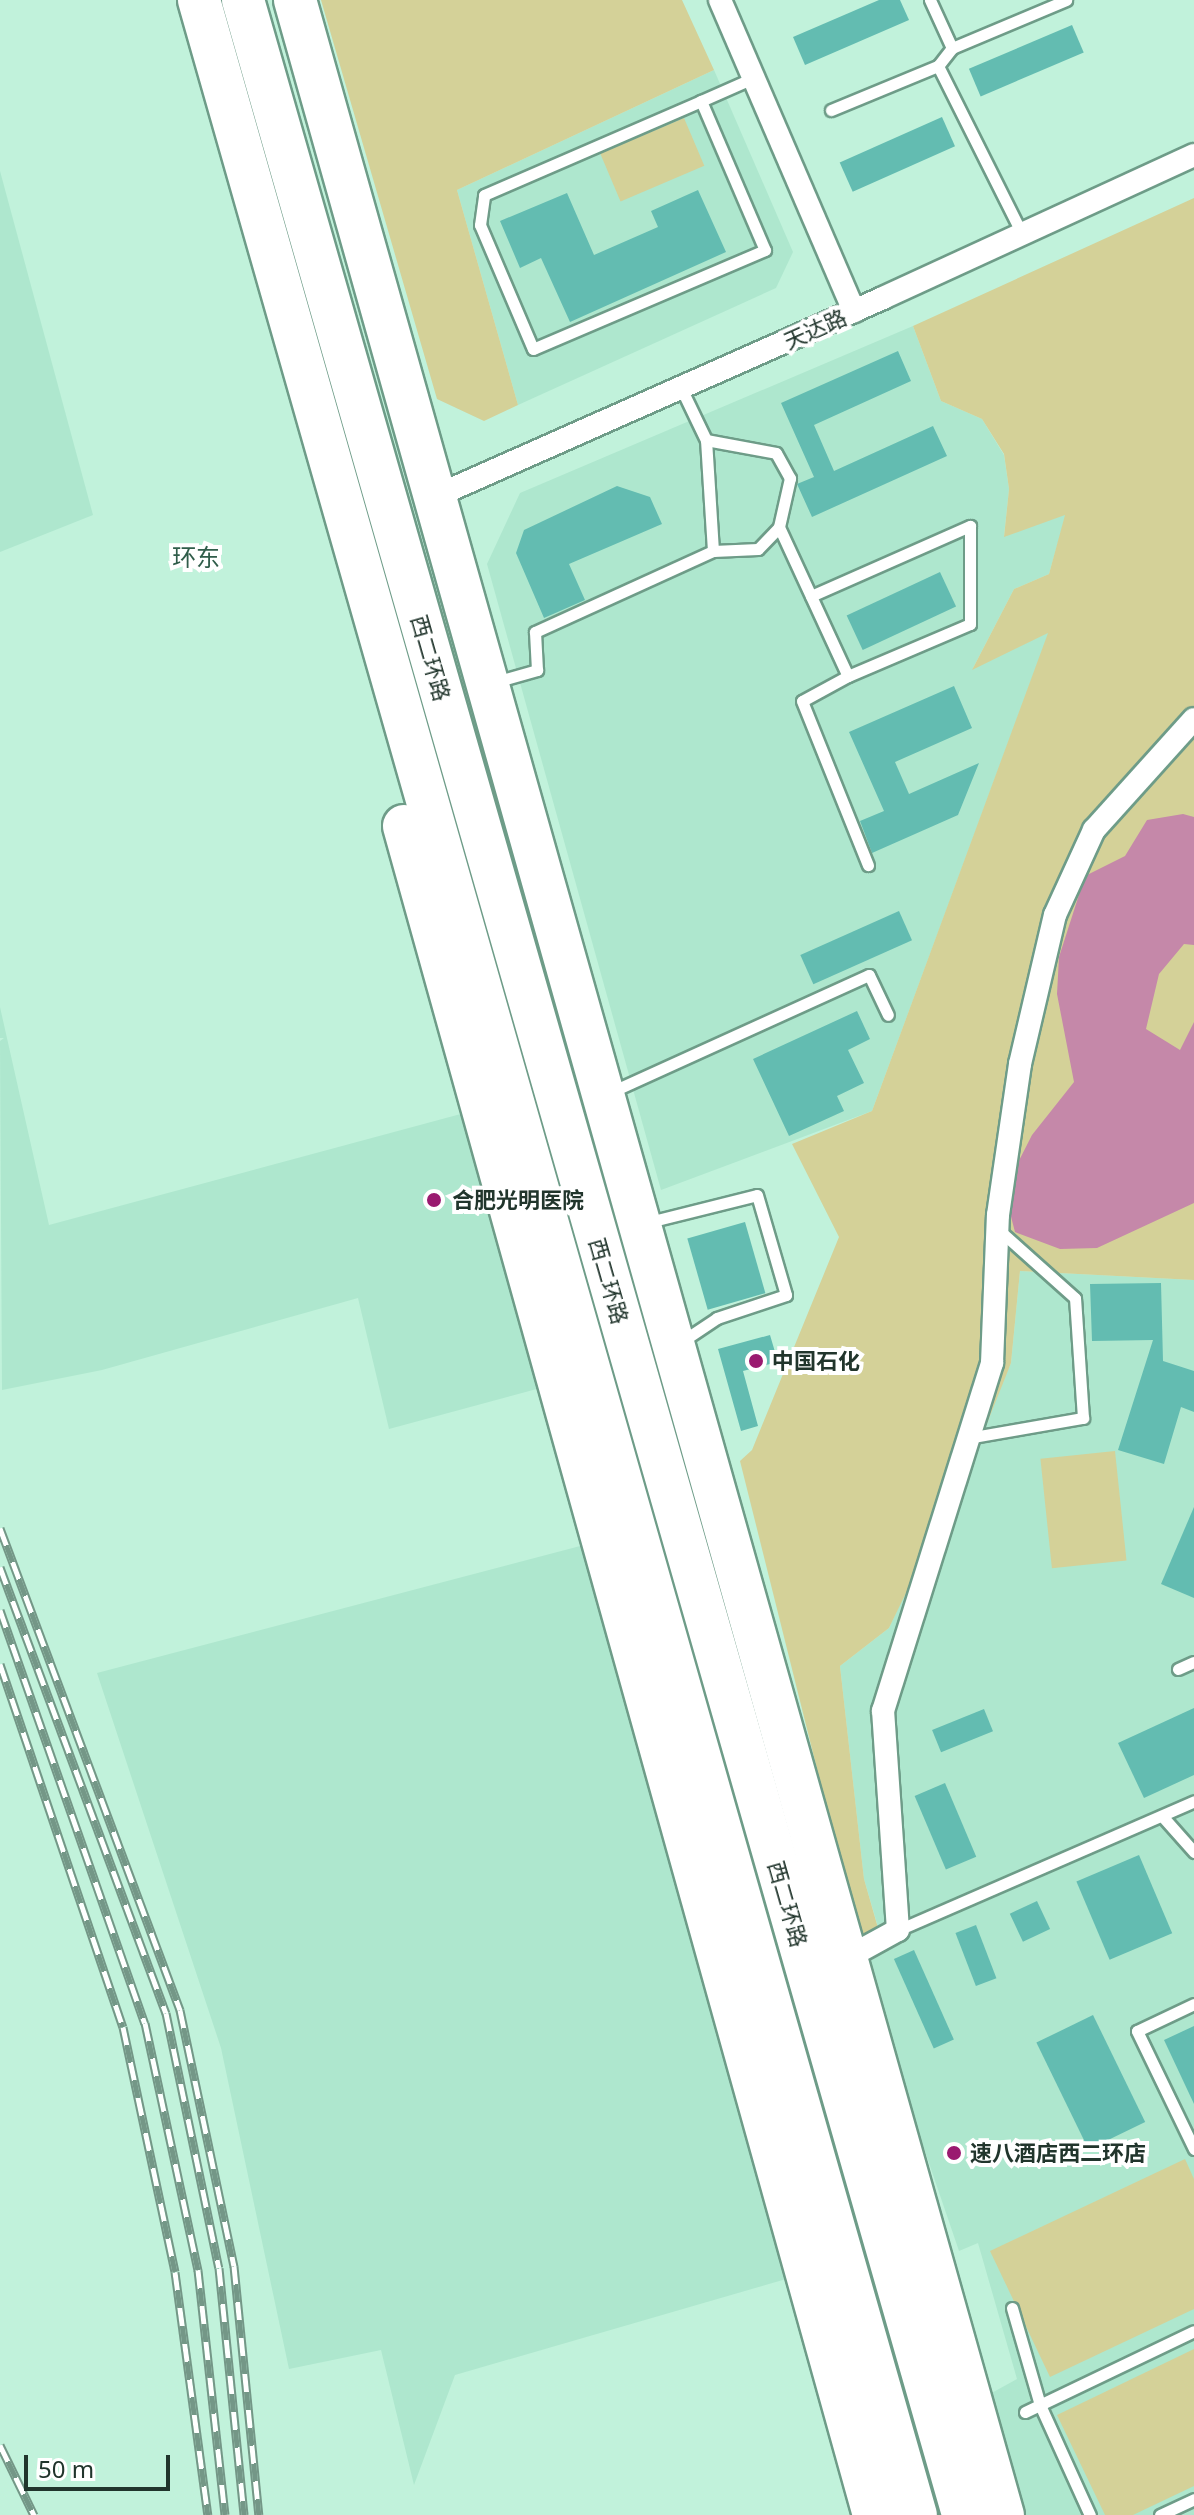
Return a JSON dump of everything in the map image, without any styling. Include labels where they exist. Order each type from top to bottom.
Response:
[{"type":"highway","points":[[174,0],[874,2515]]},
{"type":"highway","name":"西二环路","points":[[199,0],[916,2515]]},
{"type":"highway","name":"西二环路","points":[[243,0],[963,2508]]},
{"type":"highway","name":"西二环路","points":[[295,0],[1003,2515]]},
{"type":"street","points":[[720,0],[854,311]]},
{"type":"street","name":"天达路","points":[[434,497],[854,311],[1194,155]]},
{"type":"street","points":[[845,1959],[898,1930],[883,1711],[992,1363],[998,1229],[1020,1064],[1055,915],[1094,830],[1194,719]]},
{"type":"lane","points":[[930,0],[952,48]]},
{"type":"lane","points":[[831,110],[938,66],[952,48],[1066,0]]},
{"type":"lane","points":[[938,66],[1022,234]]},
{"type":"lane","points":[[701,101],[765,250],[533,349],[480,225],[484,195],[753,78]]},
{"type":"lane","points":[[681,388],[706,440],[713,551]]},
{"type":"lane","points":[[487,684],[537,670],[535,632],[713,551],[758,549],[779,527],[790,478],[776,453],[706,440]]},
{"type":"lane","points":[[811,596],[970,526],[970,624],[848,676],[802,701],[868,865]]},
{"type":"lane","points":[[779,527],[848,676]]},
{"type":"lane","points":[[604,1096],[869,975],[888,1015]]},
{"type":"lane","points":[[640,1224],[757,1195],[786,1295],[717,1318],[674,1347]]},
{"type":"lane","points":[[968,1438],[1083,1418],[1075,1298],[998,1229]]},
{"type":"lane","points":[[1178,1669],[1194,1662]]},
{"type":"lane","points":[[898,1930],[1194,1801]]},
{"type":"lane","points":[[1163,1817],[1194,1852]]},
{"type":"lane","points":[[1194,2004],[1137,2031],[1194,2149]]},
{"type":"lane","points":[[1012,2308],[1040,2405],[1090,2515]]},
{"type":"lane","points":[[1025,2412],[1194,2331]]},
{"type":"lane","points":[[1160,2515],[1194,2499]]},
{"type":"shaded area","points":[[321,0],[682,0],[714,70],[457,190],[518,405],[484,421],[437,399]]},
{"type":"shaded area","points":[[714,70],[793,252],[776,288],[518,405],[457,190]]},
{"type":"shaded area","points":[[684,118],[704,166],[621,201],[600,154]]},
{"type":"shaded area","points":[[0,171],[93,515],[0,552]]},
{"type":"shaded area","points":[[1194,198],[1194,1280],[1020,1271],[1011,1363],[982,1436],[889,1628],[840,1666],[864,1879],[878,1928],[859,1937],[740,1461],[752,1450],[839,1237],[792,1144],[872,1111],[1048,633],[972,670],[1014,589],[1049,574],[1065,515],[1004,537],[1009,489],[1004,454],[982,419],[941,401],[913,326]]},
{"type":"shaded area","points":[[913,326],[941,401],[982,419],[1004,455],[1009,489],[1004,536],[1066,514],[1049,574],[1014,589],[973,668],[1049,632],[872,1111],[661,1190],[487,564],[520,493]]},
{"type":"shaded area","points":[[1183,814],[1194,817],[1194,945],[1184,944],[1159,974],[1146,1029],[1180,1050],[1194,1022],[1194,1203],[1097,1248],[1060,1249],[1015,1232],[1004,1190],[1032,1135],[1074,1082],[1057,994],[1059,957],[1085,876],[1125,856],[1147,820]]},
{"type":"shaded area","points":[[0,1007],[49,1225],[483,1108],[559,1383],[389,1429],[358,1298],[102,1370],[2,1390],[0,1041],[4,1038],[0,1038]]},
{"type":"shaded area","points":[[1020,1271],[1194,1280],[1194,2515],[1026,2515],[988,2395],[1017,2379],[978,2243],[959,2251],[903,2087],[859,1937],[878,1927],[864,1879],[840,1666],[889,1628],[1011,1363]]},
{"type":"shaded area","points":[[1115,1451],[1126,1560],[1052,1568],[1040,1459]]},
{"type":"shaded area","points":[[603,1540],[807,2273],[455,2375],[414,2485],[381,2350],[289,2369],[221,2048],[97,1673]]},
{"type":"shaded area","points":[[1185,2159],[1194,2179],[1194,2309],[1050,2377],[990,2251]]},
{"type":"shaded area","points":[[1194,2349],[1194,2486],[1133,2515],[1105,2515],[1057,2415]]},
{"type":"building","points":[[879,0],[900,0],[909,20],[805,65],[793,37]]},
{"type":"building","points":[[1072,25],[1084,53],[981,96],[969,69]]},
{"type":"building","points":[[942,117],[955,146],[853,192],[840,163]]},
{"type":"building","points":[[698,190],[726,252],[570,322],[541,258],[520,268],[500,221],[567,193],[594,255],[658,227],[651,211]]},
{"type":"building","points":[[898,351],[911,381],[814,425],[834,471],[933,426],[947,456],[812,517],[797,484],[814,477],[781,403]]},
{"type":"building","points":[[617,486],[650,497],[662,524],[569,564],[585,600],[544,618],[516,553],[524,530]]},
{"type":"building","points":[[940,572],[956,606],[863,650],[847,616]]},
{"type":"building","points":[[954,686],[972,728],[895,762],[909,794],[979,763],[958,815],[872,853],[860,821],[884,811],[849,732]]},
{"type":"building","points":[[899,911],[912,940],[813,984],[800,955]]},
{"type":"building","points":[[857,1011],[870,1039],[848,1050],[864,1083],[837,1096],[844,1111],[789,1136],[753,1059]]},
{"type":"building","points":[[745,1222],[765,1293],[708,1310],[687,1239]]},
{"type":"building","points":[[1161,1283],[1163,1361],[1194,1371],[1194,1412],[1181,1407],[1164,1464],[1118,1450],[1153,1340],[1092,1341],[1090,1284]]},
{"type":"building","points":[[770,1335],[778,1362],[743,1371],[758,1426],[741,1431],[718,1349]]},
{"type":"building","points":[[1194,1507],[1194,1598],[1161,1584]]},
{"type":"building","points":[[1194,1708],[1194,1775],[1144,1798],[1118,1743]]},
{"type":"building","points":[[984,1709],[993,1731],[941,1752],[932,1730]]},
{"type":"building","points":[[945,1783],[976,1857],[946,1870],[915,1796]]},
{"type":"building","points":[[1139,1855],[1172,1933],[1110,1960],[1076,1882]]},
{"type":"building","points":[[1037,1901],[1050,1929],[1023,1942],[1010,1914]]},
{"type":"building","points":[[976,1925],[996,1978],[976,1986],[955,1933]]},
{"type":"building","points":[[914,1950],[954,2040],[934,2048],[894,1959]]},
{"type":"building","points":[[1093,2015],[1145,2122],[1089,2150],[1036,2043]]},
{"type":"building","points":[[1194,2026],[1194,2104],[1164,2040]]},
{"type":"railway","points":[[0,1528],[180,2010],[234,2266],[259,2515]]},
{"type":"railway","points":[[0,1567],[166,2013],[219,2268],[244,2515]]},
{"type":"railway","points":[[0,1610],[145,2023],[198,2270],[225,2515]]},
{"type":"railway","points":[[0,1664],[123,2027],[175,2272],[208,2515]]},
{"type":"railway","points":[[0,2445],[34,2515]]},
{"type":"place","name":"合肥光明医院","points":[[434,1200]]},
{"type":"place","name":"中国石化","points":[[756,1361]]},
{"type":"place","name":"速八酒店西二环店","points":[[954,2153]]},
{"type":"district","name":"环东","points":[[196,557]]}]
